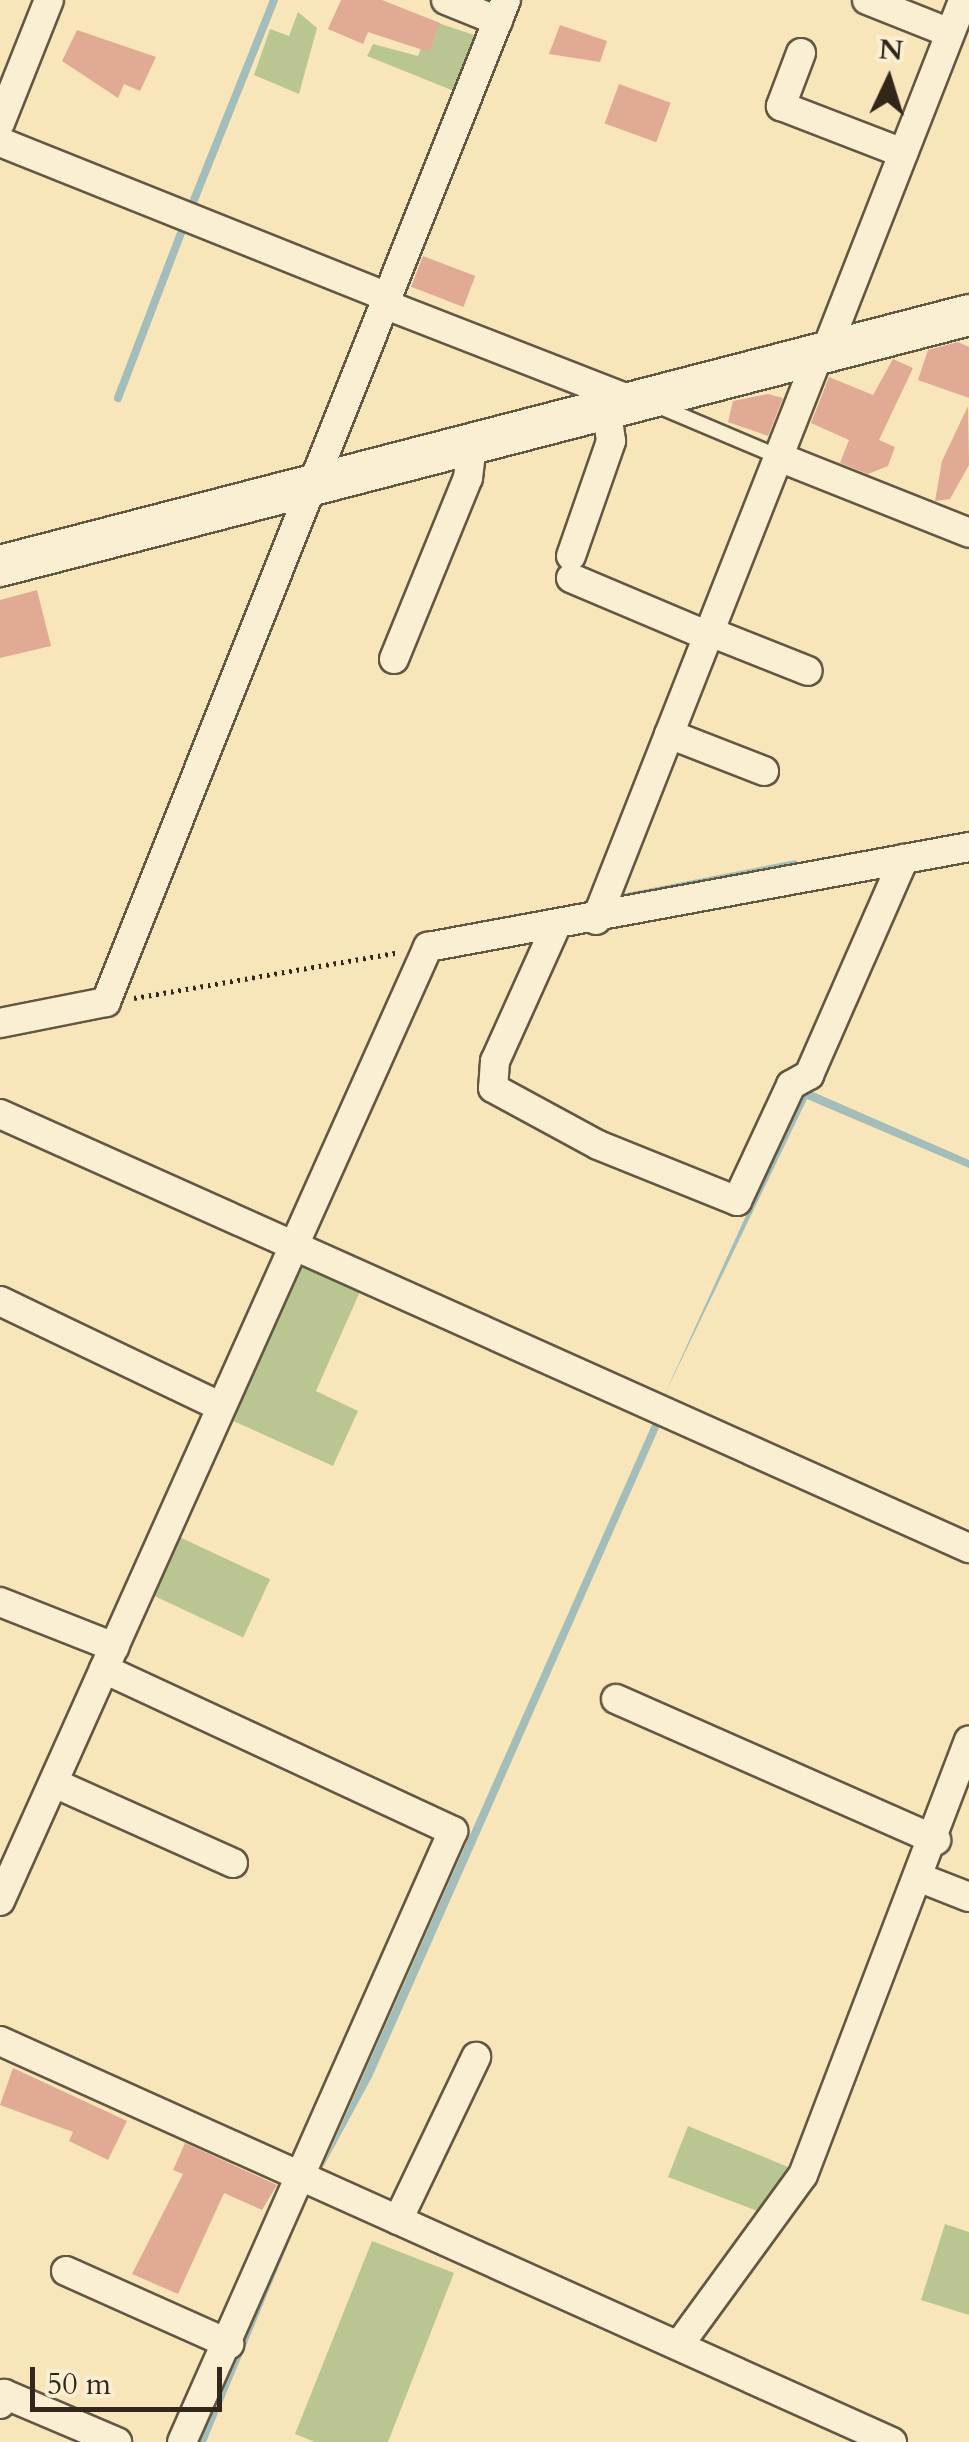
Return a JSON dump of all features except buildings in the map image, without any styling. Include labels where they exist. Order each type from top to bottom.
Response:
[{"type":"street","points":[[0,122],[49,0]]},
{"type":"street","points":[[0,1022],[106,1002],[502,11],[446,0]]},
{"type":"street","points":[[867,0],[954,48]]},
{"type":"street","points":[[596,920],[903,153],[954,48],[963,0]]},
{"type":"street","points":[[801,53],[780,106],[903,153]]},
{"type":"street","points":[[0,142],[630,405]]},
{"type":"street","points":[[0,566],[969,315]]},
{"type":"street","points":[[630,405],[611,442],[571,567],[709,634],[808,671]]},
{"type":"street","points":[[394,659],[468,478],[472,444]]},
{"type":"street","points":[[781,458],[969,533]]},
{"type":"street","points":[[669,734],[764,771]]},
{"type":"street","points":[[0,1901],[291,1243],[428,947],[596,920],[969,847]]},
{"type":"street","points":[[556,926],[495,1061],[494,1088],[598,1144],[738,1201],[791,1085],[809,1075],[904,859]]},
{"type":"street","points":[[0,1114],[969,1548]]},
{"type":"street","points":[[0,1301],[219,1406]]},
{"type":"street","points":[[0,1602],[453,1831],[303,2178],[182,2442]]},
{"type":"street","points":[[616,1699],[936,1840]]},
{"type":"street","points":[[680,2345],[794,2194],[936,1840],[958,1809],[969,1740]]},
{"type":"street","points":[[54,1783],[233,1864]]},
{"type":"street","points":[[923,1879],[969,1898]]},
{"type":"street","points":[[0,2041],[892,2442]]},
{"type":"street","points":[[398,2220],[476,2057]]},
{"type":"street","points":[[66,2271],[229,2344]]},
{"type":"street","points":[[0,2404],[4,2394],[117,2442]]},
{"type":"lane","points":[[630,405],[781,458]]},
{"type":"path","points":[[106,1002],[428,947]]},
{"type":"green space","points":[[298,12],[317,28],[299,94],[254,75],[270,29],[289,36]]},
{"type":"green space","points":[[432,21],[477,36],[454,91],[367,56],[373,44],[418,56]]},
{"type":"green space","points":[[300,1259],[362,1287],[316,1391],[358,1411],[333,1466],[229,1419]]},
{"type":"green space","points":[[175,1535],[270,1579],[243,1637],[148,1593]]},
{"type":"green space","points":[[688,2126],[793,2169],[760,2212],[668,2177]]},
{"type":"green space","points":[[945,2224],[969,2232],[969,2315],[921,2300]]},
{"type":"green space","points":[[372,2241],[454,2273],[388,2442],[315,2442],[295,2434]]},
{"type":"water","points":[[796,860],[797,865],[617,900],[616,895]]},
{"type":"water","points":[[804,1088],[969,1160],[969,1168],[807,1099],[663,1398]]},
{"type":"water","points":[[655,1418],[662,1421],[372,2077],[320,2173]]},
{"type":"water","points":[[308,2196],[206,2442],[198,2442]]},
{"type":"waterway","points":[[190,210],[274,0]]},
{"type":"waterway","points":[[118,398],[185,223]]}]
